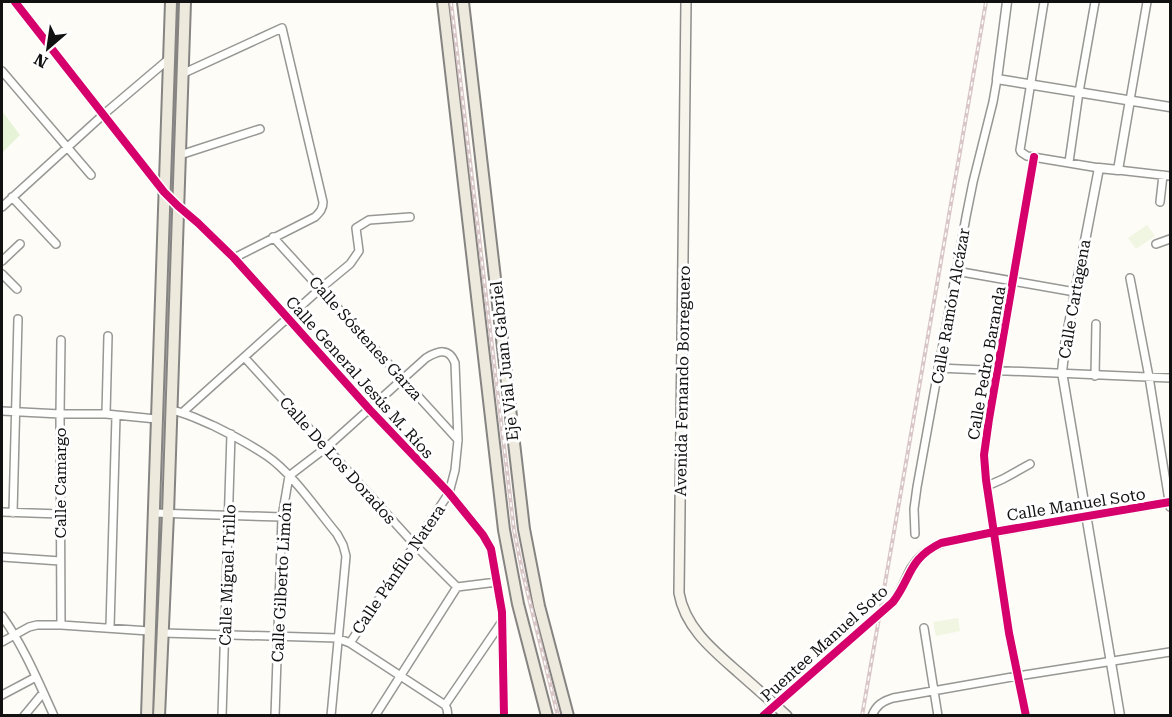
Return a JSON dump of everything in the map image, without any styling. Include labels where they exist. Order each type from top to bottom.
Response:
[{"type":"main road","points":[[147,716],[171,2]]},
{"type":"main road","points":[[159,716],[185,2]]},
{"type":"main road","name":"Eje Vial Juan Gabriel","points":[[442,2],[504,530],[518,604],[547,716]]},
{"type":"main road","name":"Eje Vial Juan Gabriel","points":[[463,2],[524,529],[539,606],[568,716]]},
{"type":"main road","name":"Avenida Fernando Borreguero","points":[[686,2],[679,590],[687,618],[709,647],[787,716]]},
{"type":"street","name":"Calle General Jesús M. Ríos","points":[[15,2],[164,192],[234,258],[370,410],[449,493],[488,542],[502,622],[504,716]]},
{"type":"street","points":[[1006,2],[997,79],[1170,107]]},
{"type":"street","points":[[1044,2],[1021,152],[1024,155],[1099,168],[1167,176],[1160,202]]},
{"type":"street","points":[[1069,162],[1095,2]]},
{"type":"street","points":[[1118,170],[1147,2]]},
{"type":"street","points":[[184,73],[282,28],[323,202],[321,211],[315,217],[234,258]]},
{"type":"street","points":[[2,207],[104,114],[170,58]]},
{"type":"street","points":[[2,71],[91,175]]},
{"type":"street","name":"Calle Ramón Alcázar","points":[[915,534],[914,509],[938,368],[973,182],[997,79]]},
{"type":"street","points":[[180,155],[260,129]]},
{"type":"street","name":"Calle Pedro Baranda","points":[[1026,716],[1009,633],[984,455],[1034,157]]},
{"type":"street","name":"Calle Cartagena","points":[[1099,168],[1065,345],[1062,372],[1120,716]]},
{"type":"street","points":[[12,197],[56,244]]},
{"type":"street","points":[[183,412],[350,264],[359,251],[356,228],[369,220],[410,217]]},
{"type":"street","name":"Calle Sóstenes Garza","points":[[273,237],[458,440]]},
{"type":"street","points":[[1156,244],[1170,239]]},
{"type":"street","points":[[2,261],[20,244]]},
{"type":"street","points":[[956,271],[1075,292]]},
{"type":"street","points":[[2,274],[17,290]]},
{"type":"street","points":[[1130,278],[1170,504]]},
{"type":"street","points":[[14,513],[18,319]]},
{"type":"street","points":[[1095,375],[1096,324]]},
{"type":"street","points":[[106,414],[108,336]]},
{"type":"street","name":"Calle Camargo","points":[[61,340],[61,625]]},
{"type":"street","name":"Calle Pánfilo Natera","points":[[350,643],[449,493],[455,470],[458,440],[455,363],[451,354],[446,352],[433,354],[402,379]]},
{"type":"street","name":"Calle De Los Dorados","points":[[245,358],[415,545],[457,587]]},
{"type":"street","points":[[938,368],[1170,378]]},
{"type":"street","points":[[289,476],[327,447],[402,379]]},
{"type":"street","points":[[171,410],[183,412],[231,434],[266,455],[289,476],[338,534],[346,556],[331,716]]},
{"type":"street","points":[[2,411],[106,414],[156,419]]},
{"type":"street","points":[[110,627],[116,416]]},
{"type":"street","name":"Calle Miguel Trillo","points":[[222,716],[231,434]]},
{"type":"street","points":[[987,486],[1030,464]]},
{"type":"street","name":"Calle Gilberto Limón","points":[[275,716],[282,518],[289,476]]},
{"type":"street","name":"Calle Manuel Soto","points":[[986,534],[1170,504]]},
{"type":"street","points":[[2,512],[60,514]]},
{"type":"street","points":[[154,513],[282,518]]},
{"type":"street","name":"Puentee Manuel Soto","points":[[763,716],[893,602],[912,568],[926,553],[941,543],[986,534]]},
{"type":"street","points":[[2,556],[60,561]]},
{"type":"street","points":[[375,716],[457,587],[496,582]]},
{"type":"street","points":[[2,616],[15,635],[54,716]]},
{"type":"street","points":[[445,705],[502,622]]},
{"type":"street","points":[[2,642],[38,625],[149,630]]},
{"type":"street","points":[[924,628],[938,716]]},
{"type":"street","points":[[163,633],[337,638],[350,643],[445,705],[448,716]]},
{"type":"street","points":[[872,716],[880,704],[893,698],[1170,652]]},
{"type":"street","points":[[2,695],[36,677]]},
{"type":"street","points":[[24,716],[43,693]]},
{"type":"green space","points":[[2,111],[20,135],[2,153]]},
{"type":"green space","points":[[1147,225],[1155,236],[1136,249],[1128,238]]},
{"type":"green space","points":[[958,618],[960,631],[936,636],[933,622]]},
{"type":"railway","points":[[451,2],[514,530],[558,716]]},
{"type":"railway","points":[[862,716],[986,2]]},
{"type":"cycle path","points":[[15,2],[164,192],[234,258],[370,410],[449,493],[483,535],[491,549],[502,612],[504,716]]},
{"type":"cycle path","points":[[1026,716],[1009,633],[984,455],[1034,157]]},
{"type":"cycle path","points":[[763,716],[893,602],[916,562],[922,555],[941,543],[1170,502]]}]
